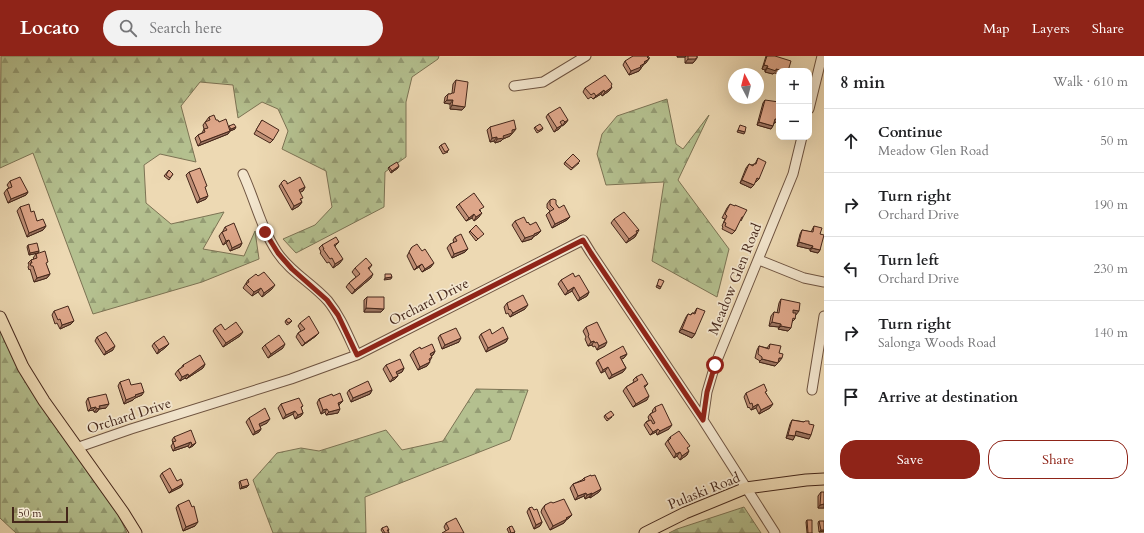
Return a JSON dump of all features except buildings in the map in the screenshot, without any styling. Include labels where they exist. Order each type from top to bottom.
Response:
[{"type":"main road","points":[[0,317],[23,367],[44,401],[123,512],[136,533]]},
{"type":"main road","name":"Pulaski Road","points":[[645,533],[685,513],[746,488],[824,479]]},
{"type":"street","points":[[514,86],[543,82],[586,56]]},
{"type":"street","points":[[811,104],[821,77],[822,56]]},
{"type":"street","name":"Meadow Glen Road","points":[[703,420],[707,392],[715,365],[793,174],[801,140]]},
{"type":"street","points":[[243,174],[265,232],[278,253],[292,269],[327,300],[338,315],[357,355]]},
{"type":"street","name":"Orchard Drive","points":[[78,448],[291,379],[357,355],[583,240],[703,420]]},
{"type":"street","points":[[759,260],[804,278],[824,282]]},
{"type":"street","points":[[812,390],[824,316]]},
{"type":"street","points":[[703,420],[775,533]]},
{"type":"green space","points":[[1,56],[439,56],[438,59],[412,77],[406,102],[406,157],[385,172],[384,207],[296,253],[283,239],[315,225],[332,207],[326,171],[282,149],[288,131],[278,109],[262,102],[238,118],[233,85],[200,82],[181,106],[196,162],[160,154],[144,165],[146,203],[171,224],[224,212],[203,249],[244,256],[255,231],[259,259],[202,282],[93,314],[33,153],[0,168]]},
{"type":"green space","points":[[667,99],[676,144],[683,149],[709,115],[678,180],[729,249],[717,297],[652,261],[664,182],[606,185],[597,154],[602,134],[617,116]]},
{"type":"green space","points":[[0,322],[118,514],[127,533],[16,533],[0,518]]},
{"type":"green space","points":[[476,389],[528,390],[510,440],[365,497],[366,533],[273,533],[253,480],[277,453],[301,448],[319,451],[386,430],[402,450],[443,441]]},
{"type":"green space","points":[[744,507],[761,533],[669,533],[677,529]]},
{"type":"route","points":[[265,232],[278,253],[292,269],[327,300],[338,315],[357,355],[583,240],[703,420],[707,392],[715,365]]}]
